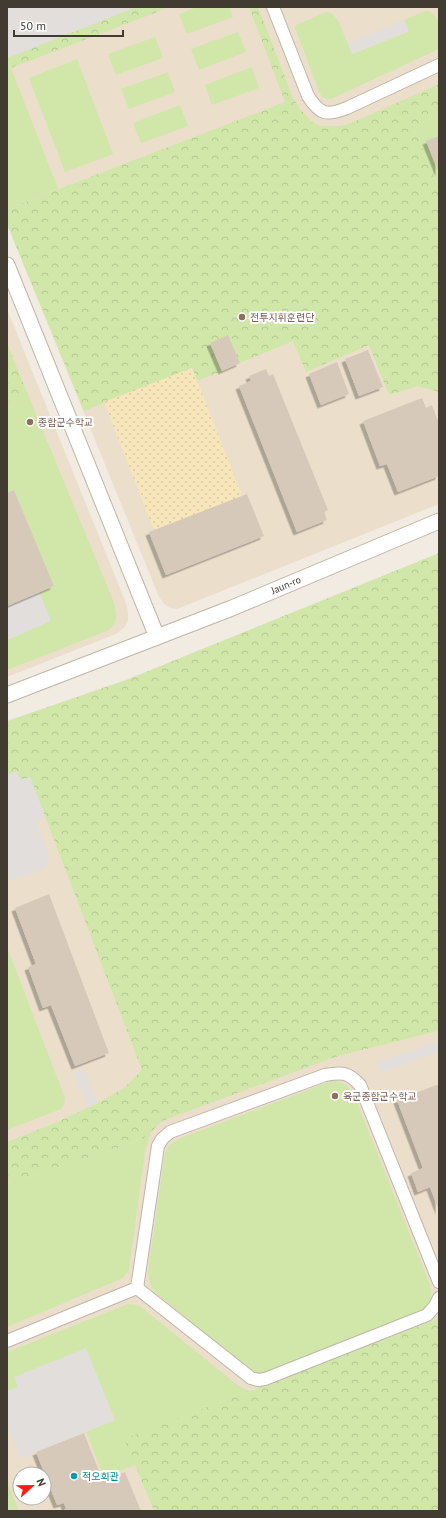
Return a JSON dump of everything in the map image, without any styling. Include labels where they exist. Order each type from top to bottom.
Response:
[{"type":"street","points":[[273,7],[308,96],[315,107],[325,113],[334,113],[347,108],[439,65]]},
{"type":"street","points":[[7,265],[157,637]]},
{"type":"street","name":"Jaun-ro","points":[[7,695],[239,605],[439,521]]},
{"type":"street","points":[[138,1288],[158,1146],[162,1139],[170,1132],[325,1075],[338,1073],[345,1074],[353,1078],[360,1085],[439,1282]]},
{"type":"street","points":[[138,1288],[251,1378],[258,1380],[265,1379],[427,1315],[435,1306],[439,1298]]},
{"type":"street","points":[[7,1341],[138,1288]]},
{"type":"shaded area","name":"전투지휘훈련단","points":[[7,7],[439,7],[439,504],[177,609],[170,608],[164,604],[159,597],[7,224]]},
{"type":"shaded area","points":[[7,7],[136,7],[7,58]]},
{"type":"shaded area","points":[[404,20],[409,31],[352,54],[348,43]]},
{"type":"shaded area","name":"종합군수학교","points":[[7,309],[126,603],[128,620],[125,627],[116,634],[7,677]]},
{"type":"shaded area","points":[[39,592],[51,621],[7,640],[7,606]]},
{"type":"shaded area","name":"육군종합군수학교","points":[[7,721],[46,818],[335,1057],[439,1031],[439,1318],[125,1439],[154,1511],[7,1511]]},
{"type":"shaded area","points":[[17,771],[20,780],[30,777],[46,818],[36,823],[49,855],[48,863],[44,868],[11,880],[7,869],[7,775]]},
{"type":"shaded area","points":[[439,1041],[439,1051],[381,1073],[377,1063]]},
{"type":"shaded area","points":[[84,1069],[98,1103],[88,1107],[74,1073]]},
{"type":"shaded area","points":[[86,1348],[115,1420],[20,1458],[7,1426],[7,1391],[18,1387],[14,1377]]},
{"type":"green space","points":[[136,7],[170,7],[11,68],[7,64],[7,58]]},
{"type":"green space","points":[[197,7],[229,7],[233,17],[187,34],[179,14]]},
{"type":"green space","points":[[249,7],[258,7],[293,98],[300,109],[312,122],[320,126],[340,126],[349,124],[439,84],[439,115],[413,126],[439,188],[439,392],[418,386],[389,395],[369,345],[306,372],[293,341],[240,363],[228,335],[210,343],[222,371],[197,381],[192,368],[84,411],[7,224],[7,209],[285,102]]},
{"type":"green space","points":[[428,11],[436,17],[438,22],[439,49],[331,99],[323,98],[320,94],[295,28],[296,25],[326,12],[331,13],[338,20],[352,54],[408,32],[404,20]]},
{"type":"green space","points":[[238,32],[246,52],[199,70],[191,49]]},
{"type":"green space","points":[[155,37],[163,58],[116,75],[108,54]]},
{"type":"green space","points":[[77,59],[113,154],[65,172],[29,78]]},
{"type":"green space","points":[[7,64],[11,68],[58,189],[7,209]]},
{"type":"green space","points":[[252,67],[259,88],[212,105],[205,85]]},
{"type":"green space","points":[[168,72],[175,92],[129,109],[121,89]]},
{"type":"green space","points":[[180,105],[188,126],[141,143],[133,123]]},
{"type":"green space","points":[[439,115],[439,188],[413,126]]},
{"type":"green space","points":[[7,343],[28,395],[19,400],[7,411]]},
{"type":"green space","points":[[28,395],[113,600],[116,617],[114,625],[107,631],[7,670],[7,640],[51,621],[39,592],[54,586],[14,490],[7,493],[7,411],[19,400]]},
{"type":"green space","points":[[439,553],[439,1031],[335,1057],[162,1121],[146,1137],[119,1148],[7,1184],[7,1142],[55,1123],[98,1103],[124,1088],[142,1070],[30,777],[20,780],[17,771],[7,775],[7,721],[126,680]]},
{"type":"green space","points":[[7,947],[65,1098],[61,1109],[7,1130]]},
{"type":"green space","points":[[332,1081],[345,1085],[354,1095],[430,1285],[431,1299],[429,1305],[424,1310],[267,1375],[255,1375],[155,1292],[150,1285],[148,1272],[165,1153],[169,1145],[181,1138]]},
{"type":"green space","points":[[151,1132],[145,1151],[129,1270],[123,1278],[7,1327],[7,1184],[119,1148],[146,1137]]},
{"type":"green space","points":[[128,1304],[140,1306],[236,1384],[249,1391],[125,1439],[135,1465],[104,1477],[86,1432],[115,1420],[14,1377],[18,1387],[7,1391],[7,1352]]},
{"type":"green space","points":[[439,1318],[439,1511],[154,1511],[124,1439]]},
{"type":"green space","points":[[7,1481],[12,1494],[12,1506],[17,1506],[19,1511],[7,1511]]},
{"type":"sand","points":[[192,368],[242,496],[154,530],[104,402]]},
{"type":"building","points":[[439,136],[439,173],[426,141]]},
{"type":"building","points":[[228,335],[240,363],[222,371],[210,343]]},
{"type":"building","points":[[368,350],[383,387],[359,396],[345,359]]},
{"type":"building","points":[[337,362],[349,394],[321,405],[309,374]]},
{"type":"building","points":[[266,369],[269,376],[273,374],[328,510],[324,512],[327,520],[297,532],[239,386],[251,381],[249,376]]},
{"type":"building","points":[[422,398],[426,408],[432,405],[437,419],[439,419],[439,476],[398,492],[387,464],[380,466],[363,421]]},
{"type":"building","points":[[14,490],[54,586],[7,606],[7,493]]},
{"type":"building","points":[[247,494],[264,536],[166,575],[149,532]]},
{"type":"building","points":[[49,894],[109,1053],[75,1066],[51,1005],[43,1008],[28,967],[36,964],[15,908]]},
{"type":"building","points":[[439,1084],[439,1211],[430,1187],[418,1192],[411,1173],[423,1168],[397,1100]]},
{"type":"building","name":"적오회관","points":[[84,1433],[103,1481],[125,1472],[141,1511],[62,1511],[66,1509],[64,1503],[57,1505],[52,1492],[52,1466],[42,1466],[36,1452]]},
{"type":"place","name":"전투지휘훈련단","points":[[242,317]]},
{"type":"place","name":"종합군수학교","points":[[30,422]]},
{"type":"place","name":"육군종합군수학교","points":[[335,1096]]},
{"type":"place","name":"적오회관","points":[[74,1476]]}]
